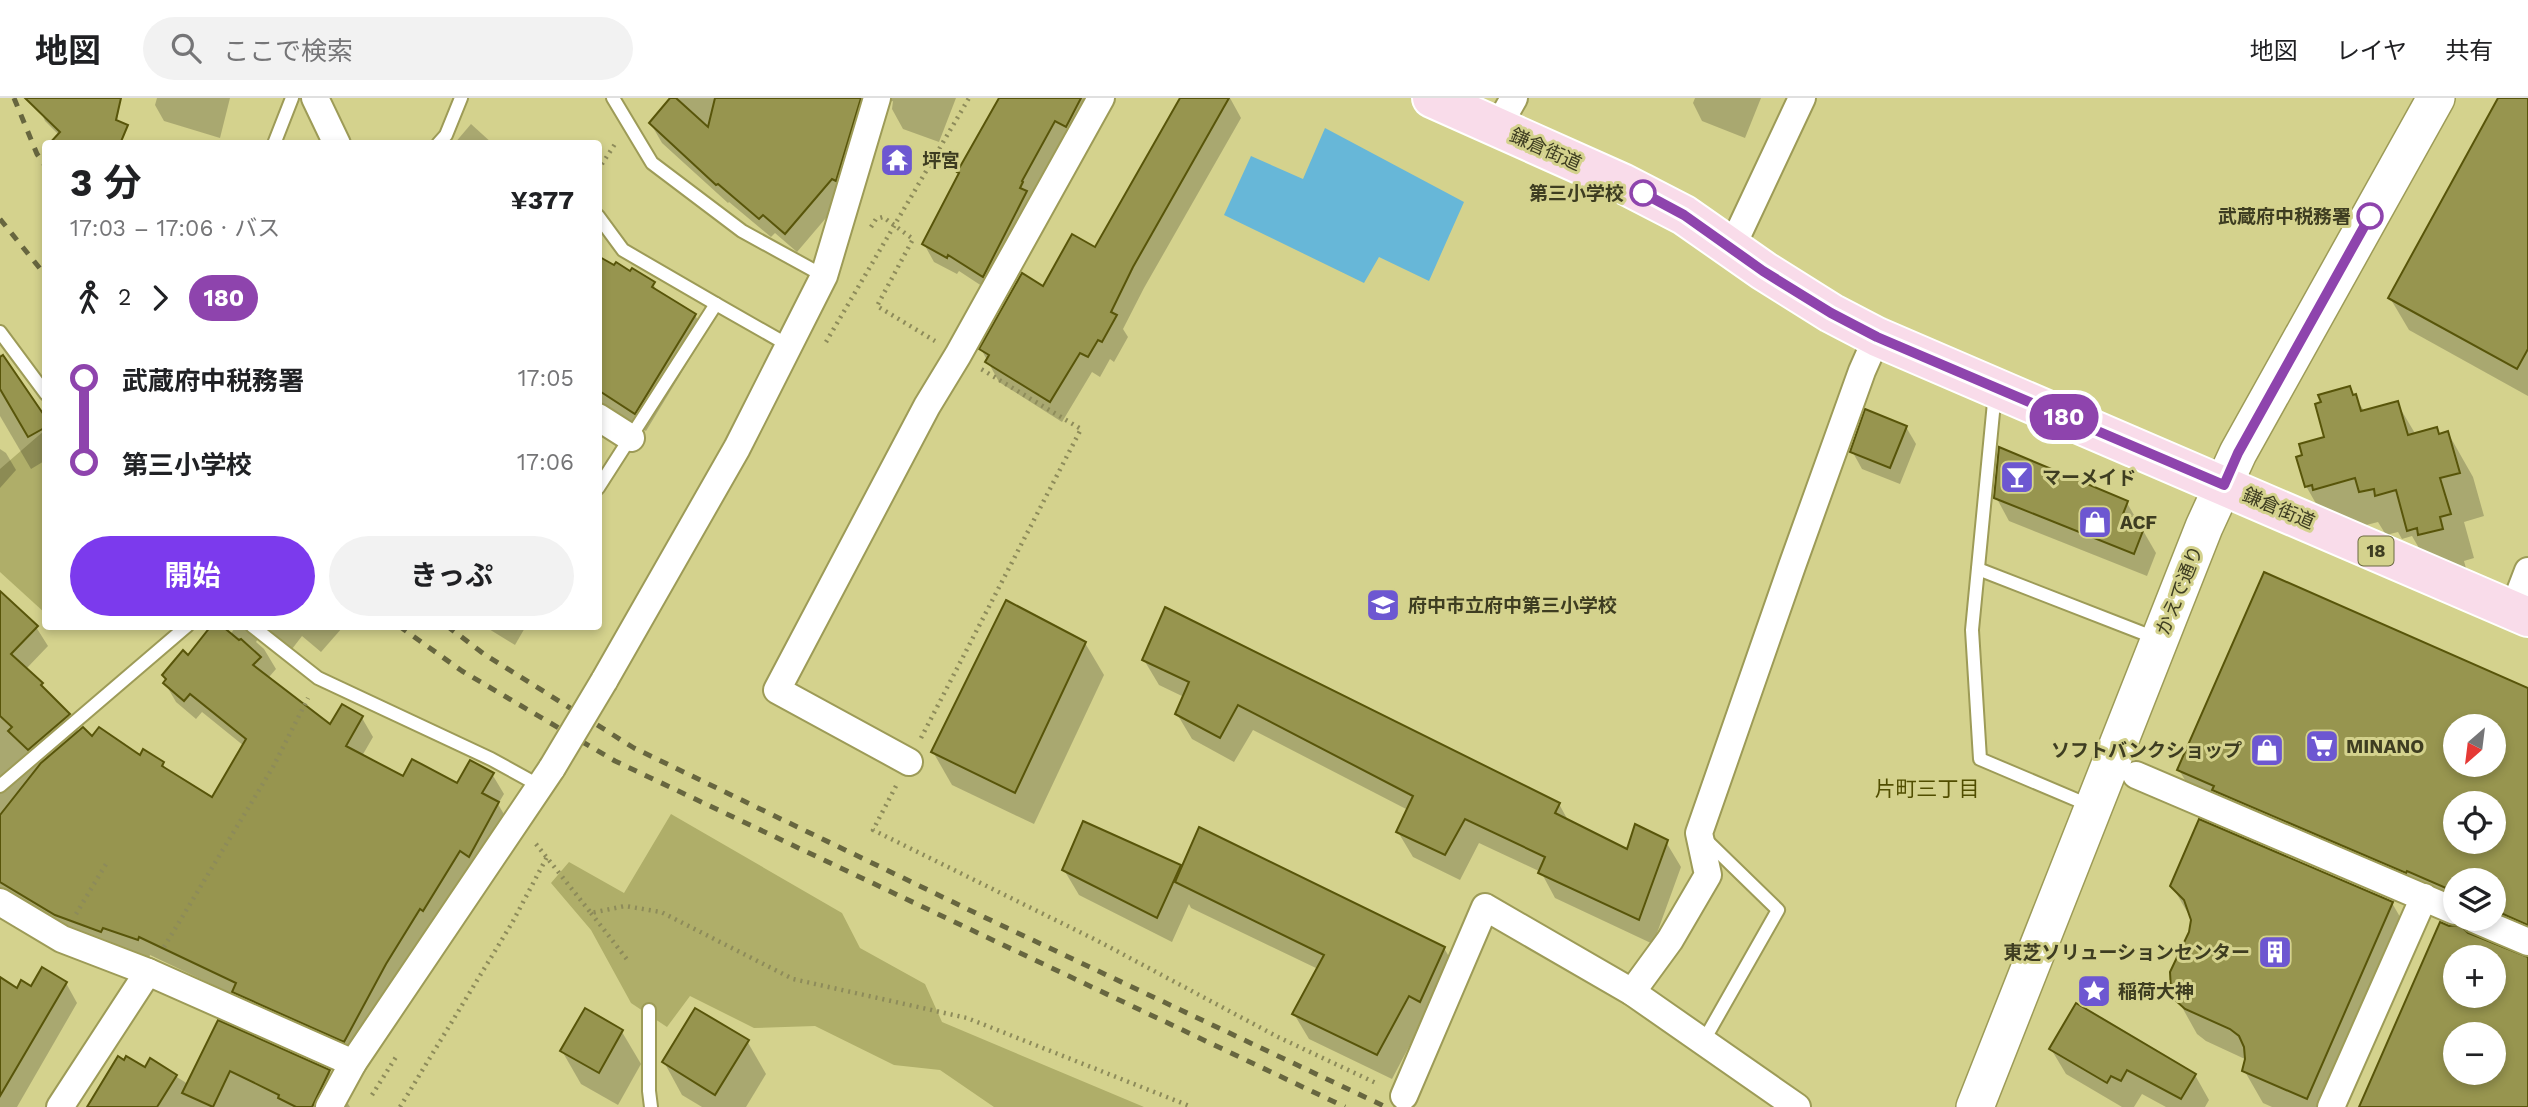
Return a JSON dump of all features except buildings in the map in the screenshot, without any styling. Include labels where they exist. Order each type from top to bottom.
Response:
[{"type":"main road","name":"鎌倉街道","points":[[1432,98],[1506,113],[1684,215],[1731,249],[1831,313],[1877,337],[2520,614]]},
{"type":"street","points":[[315,98],[335,140]]},
{"type":"street","points":[[328,1107],[354,1063],[546,777],[737,448],[824,276],[877,98]]},
{"type":"street","points":[[909,762],[777,690],[927,407],[1101,98]]},
{"type":"street","points":[[1731,249],[1802,98]]},
{"type":"street","name":"かえで通り","points":[[1975,1107],[2159,639],[2238,453],[2436,98]]},
{"type":"street","points":[[1632,992],[1670,940],[1708,875],[1699,833],[1806,527],[1862,371],[1877,337]]},
{"type":"street","points":[[602,420],[631,438]]},
{"type":"street","points":[[2520,614],[2528,572]]},
{"type":"street","points":[[2136,775],[2443,906]]},
{"type":"street","points":[[2331,1107],[2424,897]]},
{"type":"street","points":[[0,902],[62,939],[148,972],[354,1063]]},
{"type":"street","points":[[1404,1096],[1485,907],[1632,992],[1797,1107]]},
{"type":"street","points":[[2502,931],[2528,942]]},
{"type":"street","points":[[60,1107],[148,972]]},
{"type":"lane","points":[[276,140],[292,98]]},
{"type":"lane","points":[[442,140],[461,98]]},
{"type":"lane","points":[[613,98],[640,148],[652,163],[742,231],[824,276]]},
{"type":"lane","points":[[602,222],[622,250],[788,345]]},
{"type":"lane","points":[[602,482],[716,304]]},
{"type":"lane","points":[[0,332],[42,389]]},
{"type":"lane","points":[[1996,388],[1972,630],[1980,760],[2093,807]]},
{"type":"lane","points":[[1979,569],[2159,639]]},
{"type":"lane","points":[[0,786],[182,630]]},
{"type":"lane","points":[[257,630],[318,678],[491,758],[546,777]]},
{"type":"lane","points":[[1699,833],[1778,910],[1703,1042]]},
{"type":"lane","points":[[649,1010],[651,1107]]},
{"type":"path","points":[[895,224],[913,239],[877,306],[1080,429],[873,830],[1098,941],[1278,1037],[1404,1096]]},
{"type":"path","points":[[148,972],[273,767],[318,678]]},
{"type":"path","points":[[532,838],[629,962]]},
{"type":"path","points":[[400,1107],[512,923],[547,857]]},
{"type":"path","points":[[62,939],[106,864]]},
{"type":"path","points":[[591,913],[625,906],[661,912],[793,979],[967,1018],[1192,1107]]},
{"type":"shaded area","points":[[42,433],[42,610],[0,572],[0,469]]},
{"type":"shaded area","points":[[671,814],[842,913],[860,948],[925,984],[942,1022],[1144,1107],[994,1107],[940,1070],[894,1065],[815,1026],[754,1028],[690,996],[667,1027],[631,1003],[591,930],[551,883],[569,862],[624,893]]},
{"type":"water","points":[[1325,128],[1464,202],[1429,281],[1379,257],[1364,283],[1224,215],[1251,156],[1303,179]]},
{"type":"railway","points":[[14,98],[42,161]]},
{"type":"railway","points":[[0,219],[42,271]]},
{"type":"railway","points":[[405,630],[462,671],[615,761],[1345,1107]]},
{"type":"railway","points":[[452,630],[484,654],[634,748],[1386,1107]]},
{"type":"bus line","name":"180","points":[[1643,193],[1684,215],[1763,271],[1831,313],[1877,337],[2224,485],[2238,453],[2370,216]]},
{"type":"place","name":"坪宮","points":[[897,160]]},
{"type":"place","name":"第三小学校","points":[[1643,193]]},
{"type":"place","name":"武蔵府中税務署","points":[[2370,216]]},
{"type":"place","name":"マーメイド","points":[[2017,477]]},
{"type":"place","name":"ACF","points":[[2095,522]]},
{"type":"place","name":"府中市立府中第三小学校","points":[[1383,605]]},
{"type":"place","name":"MINANO","points":[[2322,746]]},
{"type":"place","name":"ソフトバンクショップ","points":[[2267,750]]},
{"type":"place","name":"東芝ソリューションセンター","points":[[2275,952]]},
{"type":"place","name":"稲荷大神","points":[[2094,991]]},
{"type":"district","name":"片町三丁目","points":[[1927,789]]}]
